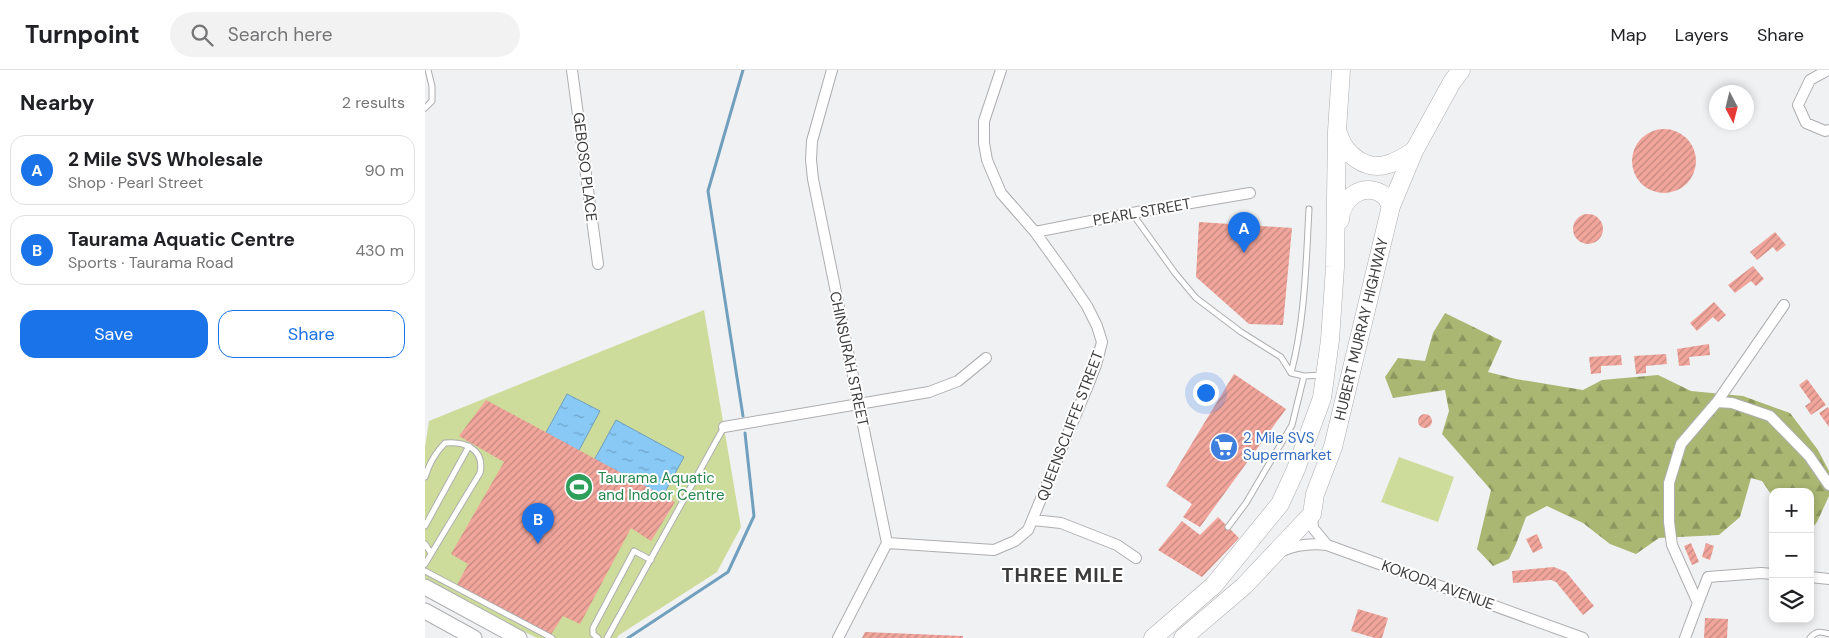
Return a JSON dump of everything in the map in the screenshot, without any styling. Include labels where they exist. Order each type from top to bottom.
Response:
[{"type":"highway","name":"HUBERT MURRAY HIGHWAY","points":[[1153,638],[1214,585],[1279,504],[1297,469],[1315,420],[1322,398],[1330,340],[1335,268],[1337,131],[1341,70]]},
{"type":"highway","name":"HUBERT MURRAY HIGHWAY","points":[[1312,514],[1315,494],[1333,447],[1391,206],[1414,151],[1452,82],[1461,70]]},
{"type":"highway","points":[[1337,131],[1341,144],[1353,157],[1375,166],[1388,164],[1414,151]]},
{"type":"highway","points":[[1335,268],[1340,252],[1341,213],[1345,203],[1352,194],[1363,190],[1372,191],[1385,196],[1391,206]]},
{"type":"highway","points":[[1183,638],[1244,586],[1312,514]]},
{"type":"main road","points":[[425,587],[519,638]]},
{"type":"main road","points":[[425,610],[474,638]]},
{"type":"street","name":"GEBOSO PLACE","points":[[572,70],[598,264]]},
{"type":"street","name":"CHINSURAH STREET","points":[[832,70],[812,141],[811,160],[817,206],[887,543]]},
{"type":"street","name":"QUEENSCLIFFE STREET","points":[[887,543],[993,550],[1015,541],[1028,530],[1089,384],[1102,342],[1097,326],[1087,306],[1035,232],[1001,193],[987,160],[984,143],[984,121],[1001,70]]},
{"type":"street","points":[[1828,70],[1810,80],[1798,105],[1806,123],[1825,131],[1829,130]]},
{"type":"street","name":"PEARL STREET","points":[[1035,232],[1250,193]]},
{"type":"street","points":[[1698,603],[1672,545],[1669,522],[1669,483],[1681,444],[1717,402],[1784,305]]},
{"type":"street","points":[[724,427],[929,392],[958,381],[986,358]]},
{"type":"street","points":[[1717,402],[1732,403],[1770,416],[1809,456],[1829,486]]},
{"type":"street","points":[[1312,514],[1313,528],[1327,546]]},
{"type":"street","points":[[1033,520],[1061,523],[1117,545],[1136,558]]},
{"type":"street","points":[[838,638],[887,543]]},
{"type":"street","name":"KOKODA AVENUE","points":[[1268,560],[1295,546],[1311,543],[1327,546],[1583,638]]},
{"type":"street","points":[[1685,638],[1708,577],[1769,574]]},
{"type":"street","points":[[1814,577],[1829,579]]},
{"type":"lane","points":[[425,108],[432,101],[429,70]]},
{"type":"lane","points":[[1291,373],[1297,350],[1304,286],[1309,209]]},
{"type":"lane","points":[[1132,213],[1175,273],[1196,298],[1241,332],[1281,357],[1291,373],[1304,376],[1326,375]]},
{"type":"lane","points":[[1228,527],[1247,503],[1292,425],[1304,376]]},
{"type":"lane","points":[[607,638],[724,427]]},
{"type":"lane","points":[[425,477],[437,451],[445,442],[457,441],[469,446],[480,459],[480,473],[425,564]]},
{"type":"lane","points":[[425,526],[469,446]]},
{"type":"lane","points":[[425,544],[431,553]]},
{"type":"lane","points":[[598,638],[593,634],[593,628],[634,551],[651,560]]},
{"type":"lane","points":[[425,571],[552,638]]},
{"type":"lane","points":[[1809,638],[1818,632],[1829,634]]},
{"type":"green space","name":"Taurama Aquatic and Indoor Centre","points":[[704,310],[741,527],[717,572],[617,638],[537,638],[425,582],[425,447],[429,421]]},
{"type":"green space","points":[[1445,313],[1502,341],[1488,372],[1516,379],[1583,390],[1602,380],[1658,375],[1691,391],[1743,396],[1790,413],[1818,450],[1829,471],[1829,496],[1814,526],[1814,488],[1769,488],[1769,491],[1762,481],[1751,478],[1740,517],[1719,535],[1659,538],[1636,554],[1610,544],[1583,523],[1547,506],[1526,517],[1509,559],[1493,566],[1477,549],[1491,490],[1442,434],[1449,411],[1445,390],[1393,398],[1385,377],[1398,358],[1425,361],[1433,333]]},
{"type":"green space","points":[[1399,457],[1454,477],[1438,522],[1381,502]]},
{"type":"water","points":[[567,394],[600,411],[570,467],[537,449]]},
{"type":"water","points":[[616,420],[684,457],[654,512],[586,475]]},
{"type":"building","points":[[1664,129],[1682,135],[1690,143],[1696,161],[1690,179],[1682,187],[1664,193],[1646,187],[1638,179],[1632,161],[1638,143],[1646,135]]},
{"type":"building","points":[[1588,214],[1598,219],[1603,229],[1598,239],[1588,244],[1578,239],[1573,229],[1578,219]]},
{"type":"building","points":[[1199,222],[1292,228],[1283,325],[1249,324],[1196,277]]},
{"type":"building","points":[[1775,232],[1786,245],[1777,252],[1773,247],[1757,260],[1750,252]]},
{"type":"building","points":[[1753,266],[1764,279],[1756,286],[1751,281],[1735,293],[1728,285]]},
{"type":"building","points":[[1714,302],[1726,315],[1718,322],[1713,317],[1697,331],[1690,323]]},
{"type":"building","points":[[1709,344],[1710,355],[1689,357],[1690,365],[1679,366],[1677,349]]},
{"type":"building","points":[[1666,354],[1667,364],[1646,366],[1646,373],[1636,374],[1634,356]]},
{"type":"building","points":[[1621,355],[1622,365],[1601,366],[1601,373],[1591,374],[1589,357]]},
{"type":"building","name":"2 Mile SVS Supermarket","points":[[1234,374],[1286,409],[1200,527],[1183,517],[1192,504],[1166,486]]},
{"type":"building","points":[[1807,379],[1826,405],[1811,415],[1805,406],[1811,402],[1799,385]]},
{"type":"building","points":[[486,400],[675,502],[651,541],[631,528],[580,624],[563,616],[550,636],[457,585],[468,564],[451,554],[504,462],[459,436]]},
{"type":"building","points":[[1828,407],[1829,409],[1829,427],[1819,413]]},
{"type":"building","points":[[1425,414],[1430,416],[1432,421],[1430,426],[1425,428],[1420,426],[1418,421],[1420,416]]},
{"type":"building","points":[[1218,517],[1239,538],[1202,577],[1158,550],[1182,521],[1200,535]]},
{"type":"building","points":[[1537,534],[1543,548],[1533,553],[1526,539]]},
{"type":"building","points":[[1691,543],[1699,562],[1692,565],[1684,546]]},
{"type":"building","points":[[1706,543],[1714,546],[1710,560],[1702,557]]},
{"type":"building","points":[[1554,567],[1566,572],[1594,606],[1583,615],[1556,582],[1551,580],[1513,583],[1512,571]]},
{"type":"building","points":[[1358,609],[1388,618],[1382,638],[1375,638],[1351,631]]},
{"type":"building","points":[[1705,618],[1728,619],[1727,638],[1704,638]]},
{"type":"building","points":[[865,632],[963,636],[963,638],[862,638]]},
{"type":"waterway","points":[[743,70],[708,191],[743,416]]},
{"type":"waterway","points":[[628,638],[728,572],[754,516],[745,433]]},
{"type":"place","name":"2 Mile SVS Wholesale","points":[[1244,253]]},
{"type":"place","name":"2 Mile SVS Supermarket","points":[[1224,447]]},
{"type":"place","name":"Taurama Aquatic and Indoor Centre","points":[[579,487]]},
{"type":"place","name":"Taurama Aquatic Centre","points":[[538,544]]},
{"type":"district","name":"THREE MILE","points":[[1063,575]]}]
